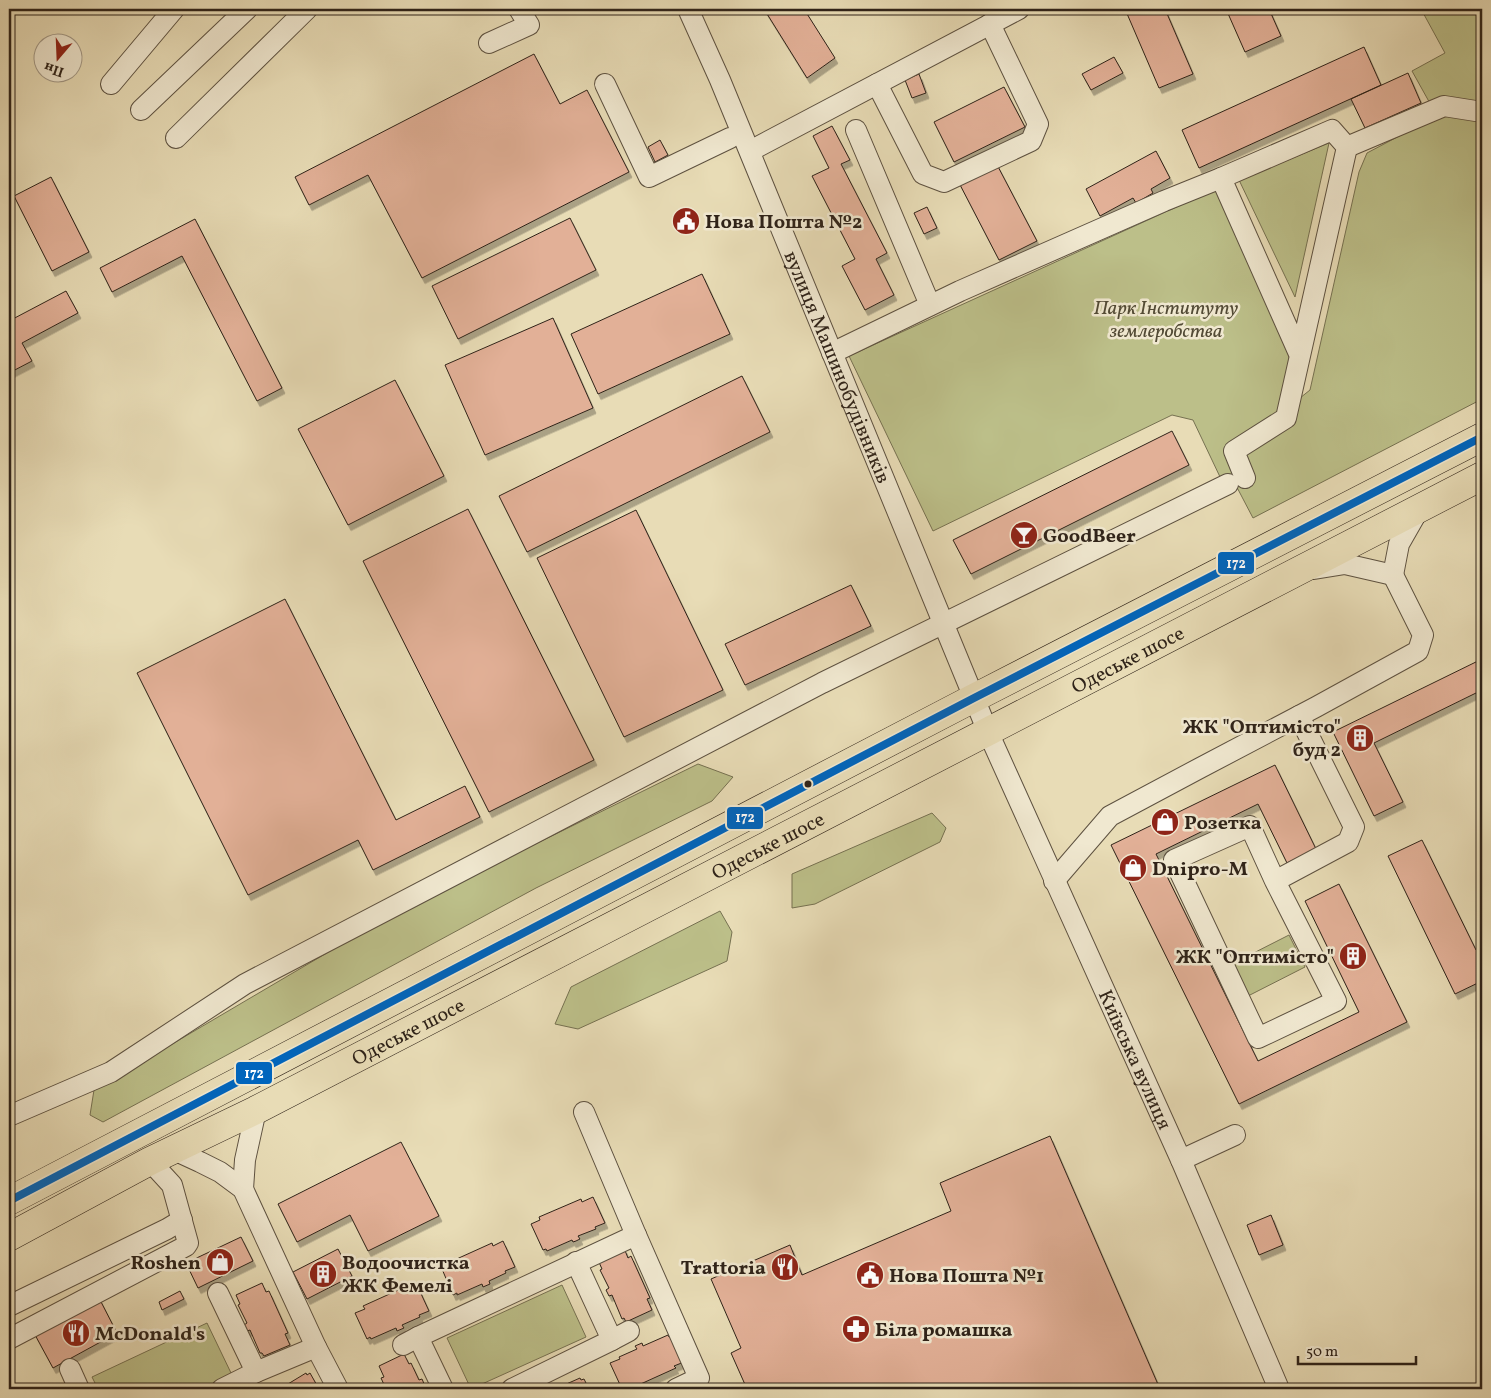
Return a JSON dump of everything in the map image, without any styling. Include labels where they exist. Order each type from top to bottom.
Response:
[{"type":"highway","name":"Одеське шосе","points":[[9,1200],[974,698],[1482,437]]},
{"type":"highway","name":"Одеське шосе","points":[[9,1237],[162,1156],[256,1110],[1419,509],[1475,485]]},
{"type":"street","points":[[111,84],[174,9]]},
{"type":"street","points":[[141,110],[247,9]]},
{"type":"street","points":[[176,138],[306,9]]},
{"type":"street","points":[[489,43],[529,25],[519,9]]},
{"type":"street","name":"вулиця Машинобудівників","points":[[688,9],[750,151],[988,732]]},
{"type":"street","points":[[750,151],[1018,9]]},
{"type":"street","points":[[877,84],[923,174],[944,182],[1031,141],[1038,124],[990,24]]},
{"type":"street","points":[[605,84],[649,177],[730,138]]},
{"type":"street","points":[[1347,147],[1444,106],[1482,112]]},
{"type":"street","points":[[856,130],[930,305]]},
{"type":"street","points":[[832,353],[960,291],[1164,201],[1332,130],[1347,147]]},
{"type":"street","points":[[9,1116],[111,1072],[245,984],[813,687],[943,622],[1236,481],[1234,451],[1286,418],[1347,147]]},
{"type":"street","points":[[1221,178],[1300,356]]},
{"type":"street","points":[[1054,881],[1110,816],[1418,651],[1423,635],[1393,575],[1399,544],[1419,509]]},
{"type":"street","points":[[1298,572],[1345,564],[1393,575]]},
{"type":"street","points":[[1275,881],[1348,842],[1354,827],[1299,716]]},
{"type":"street","name":"Київська вулиця","points":[[988,732],[1181,1160],[1279,1389]]},
{"type":"street","points":[[1250,826],[1275,881],[1336,1001],[1258,1038],[1174,860],[1250,826]]},
{"type":"street","points":[[243,1189],[249,1136],[256,1110]]},
{"type":"street","points":[[584,1112],[699,1378],[676,1389]]},
{"type":"street","points":[[1181,1160],[1236,1135]]},
{"type":"street","points":[[9,1339],[186,1246],[188,1243],[182,1220],[162,1156],[200,1162],[220,1172],[243,1189],[316,1347],[338,1389]]},
{"type":"street","points":[[9,1306],[167,1230],[182,1220]]},
{"type":"street","points":[[443,1389],[410,1341],[636,1234]]},
{"type":"street","points":[[512,1389],[620,1336],[576,1262]]},
{"type":"street","points":[[218,1293],[256,1372]]},
{"type":"street","points":[[222,1389],[256,1372],[316,1347]]},
{"type":"street","points":[[70,1370],[79,1389]]},
{"type":"green space","name":"Парк Інституту землеробства","points":[[1421,9],[1482,9],[1482,399],[1253,518],[1230,474],[1221,479],[1193,420],[1172,415],[933,531],[849,356],[1216,189],[1289,356],[1290,406],[1310,390],[1359,172],[1367,153],[1437,116],[1412,71],[1445,53]]},
{"type":"green space","points":[[1329,143],[1295,297],[1239,180]]},
{"type":"green space","points":[[698,764],[733,777],[712,801],[536,888],[103,1122],[90,1115],[94,1090],[393,914]]},
{"type":"green space","points":[[932,813],[946,828],[940,842],[815,904],[792,908],[792,874]]},
{"type":"green space","points":[[720,911],[732,932],[727,961],[578,1029],[555,1024],[571,987]]},
{"type":"green space","points":[[1289,935],[1305,967],[1248,996],[1232,964]]},
{"type":"green space","points":[[562,1285],[586,1337],[471,1389],[447,1338]]},
{"type":"green space","points":[[207,1323],[232,1375],[201,1389],[98,1389],[92,1377]]},
{"type":"building","points":[[764,9],[804,9],[835,58],[807,78]]},
{"type":"building","points":[[1125,9],[1165,9],[1193,74],[1159,88]]},
{"type":"building","points":[[1226,9],[1269,9],[1281,36],[1245,52]]},
{"type":"building","points":[[1364,47],[1381,85],[1199,168],[1182,130]]},
{"type":"building","points":[[534,54],[560,104],[587,90],[629,172],[422,278],[368,175],[309,205],[295,177]]},
{"type":"building","points":[[1114,57],[1123,73],[1091,90],[1082,74]]},
{"type":"building","points":[[1408,73],[1421,103],[1365,128],[1351,99]]},
{"type":"building","points":[[919,74],[926,93],[912,98],[905,80]]},
{"type":"building","points":[[1004,87],[1025,127],[954,162],[934,122]]},
{"type":"building","points":[[832,126],[850,160],[841,164],[887,253],[876,259],[894,295],[865,310],[842,266],[855,259],[812,176],[829,168],[813,136]]},
{"type":"building","points":[[660,140],[668,155],[655,162],[648,147]]},
{"type":"building","points":[[1156,151],[1170,178],[1151,189],[1153,193],[1136,203],[1133,198],[1100,216],[1086,189]]},
{"type":"building","points":[[994,159],[1037,241],[999,260],[957,179]]},
{"type":"building","points":[[51,177],[89,252],[52,271],[14,196]]},
{"type":"building","points":[[927,207],[937,228],[924,234],[914,213]]},
{"type":"building","points":[[570,218],[596,270],[458,339],[432,286]]},
{"type":"building","points":[[195,219],[282,388],[257,401],[182,256],[112,292],[100,268]]},
{"type":"building","points":[[702,274],[730,334],[598,394],[571,334]]},
{"type":"building","points":[[66,291],[78,313],[22,343],[32,361],[9,373],[9,321]]},
{"type":"building","points":[[553,318],[593,408],[485,455],[445,365]]},
{"type":"building","points":[[742,376],[770,432],[527,552],[499,496]]},
{"type":"building","points":[[395,380],[444,476],[348,525],[298,429]]},
{"type":"building","points":[[1172,431],[1189,465],[971,574],[953,540]]},
{"type":"building","points":[[468,509],[594,760],[489,812],[363,561]]},
{"type":"building","points":[[636,510],[723,690],[624,737],[537,558]]},
{"type":"building","points":[[851,585],[871,626],[745,685],[725,644]]},
{"type":"building","points":[[285,599],[396,820],[465,786],[480,817],[373,870],[358,840],[248,895],[137,673]]},
{"type":"building","name":"ЖК \"Оптимісто\" буд 2","points":[[1482,659],[1482,705],[1476,693],[1374,743],[1403,802],[1374,816],[1333,732]]},
{"type":"building","name":"ЖК \"Оптимісто\"","points":[[1275,765],[1316,849],[1287,863],[1258,804],[1156,854],[1258,1061],[1359,1012],[1305,901],[1339,884],[1407,1022],[1239,1104],[1111,845]]},
{"type":"building","points":[[1422,840],[1476,950],[1482,947],[1482,981],[1455,994],[1388,856]]},
{"type":"building","points":[[1050,1136],[1160,1389],[747,1389],[731,1353],[741,1348],[711,1279],[790,1245],[802,1275],[951,1211],[940,1183]]},
{"type":"building","points":[[401,1142],[439,1216],[368,1251],[350,1215],[297,1242],[278,1204]]},
{"type":"building","points":[[593,1197],[605,1223],[595,1227],[596,1229],[578,1236],[580,1239],[576,1241],[573,1242],[572,1240],[547,1251],[546,1249],[543,1250],[531,1224],[540,1220],[539,1217],[581,1199],[582,1202]]},
{"type":"building","points":[[1271,1215],[1283,1245],[1259,1255],[1247,1225]]},
{"type":"building","name":"Roshen","points":[[241,1237],[253,1261],[198,1288],[186,1263]]},
{"type":"building","points":[[503,1241],[515,1267],[489,1281],[490,1284],[483,1287],[482,1284],[453,1295],[442,1269],[451,1265],[450,1262],[492,1243],[493,1246]]},
{"type":"building","points":[[624,1248],[628,1258],[631,1256],[650,1298],[647,1299],[652,1310],[626,1322],[624,1318],[622,1319],[612,1295],[609,1296],[606,1290],[609,1288],[600,1270],[602,1269],[598,1260]]},
{"type":"building","name":"Водоочистка ЖК Фемелі","points":[[338,1249],[352,1276],[307,1299],[293,1272]]},
{"type":"building","points":[[262,1283],[266,1292],[269,1291],[288,1333],[285,1334],[290,1345],[264,1356],[260,1353],[250,1330],[247,1331],[244,1325],[247,1323],[238,1305],[240,1304],[236,1295]]},
{"type":"building","points":[[417,1285],[429,1311],[402,1325],[404,1328],[397,1331],[396,1328],[367,1339],[355,1313],[365,1309],[363,1306],[405,1287],[407,1290]]},
{"type":"building","points":[[180,1291],[184,1299],[162,1310],[159,1302]]},
{"type":"building","name":"McDonald's","points":[[99,1298],[117,1333],[53,1368],[34,1333]]},
{"type":"building","points":[[668,1335],[669,1337],[672,1336],[684,1362],[674,1366],[676,1368],[634,1387],[632,1384],[622,1389],[610,1363],[637,1349],[635,1346],[642,1343],[643,1346]]},
{"type":"building","points":[[404,1354],[409,1364],[411,1363],[419,1380],[422,1379],[425,1386],[422,1387],[423,1389],[386,1389],[381,1378],[384,1377],[379,1366]]},
{"type":"building","points":[[306,1373],[307,1375],[310,1373],[319,1389],[274,1388],[281,1384],[283,1387]]},
{"type":"building","points":[[580,1378],[581,1380],[584,1379],[589,1389],[555,1389]]},
{"type":"transit line","name":"172","points":[[9,1201],[974,698],[1482,437]]},
{"type":"place","name":"Нова Пошта №2","points":[[686,221]]},
{"type":"place","name":"GoodBeer","points":[[1024,535]]},
{"type":"place","name":"ЖК \"Оптимісто\" буд 2","points":[[1360,738]]},
{"type":"place","name":"Розетка","points":[[1165,822]]},
{"type":"place","name":"Dnipro-M","points":[[1133,868]]},
{"type":"place","name":"ЖК \"Оптимісто\"","points":[[1353,956]]},
{"type":"place","name":"Roshen","points":[[220,1262]]},
{"type":"place","name":"Trattoria","points":[[785,1267]]},
{"type":"place","name":"Водоочистка ЖК Фемелі","points":[[323,1274]]},
{"type":"place","name":"Нова Пошта №1","points":[[870,1275]]},
{"type":"place","name":"Біла ромашка","points":[[856,1329]]},
{"type":"place","name":"McDonald's","points":[[76,1333]]}]
